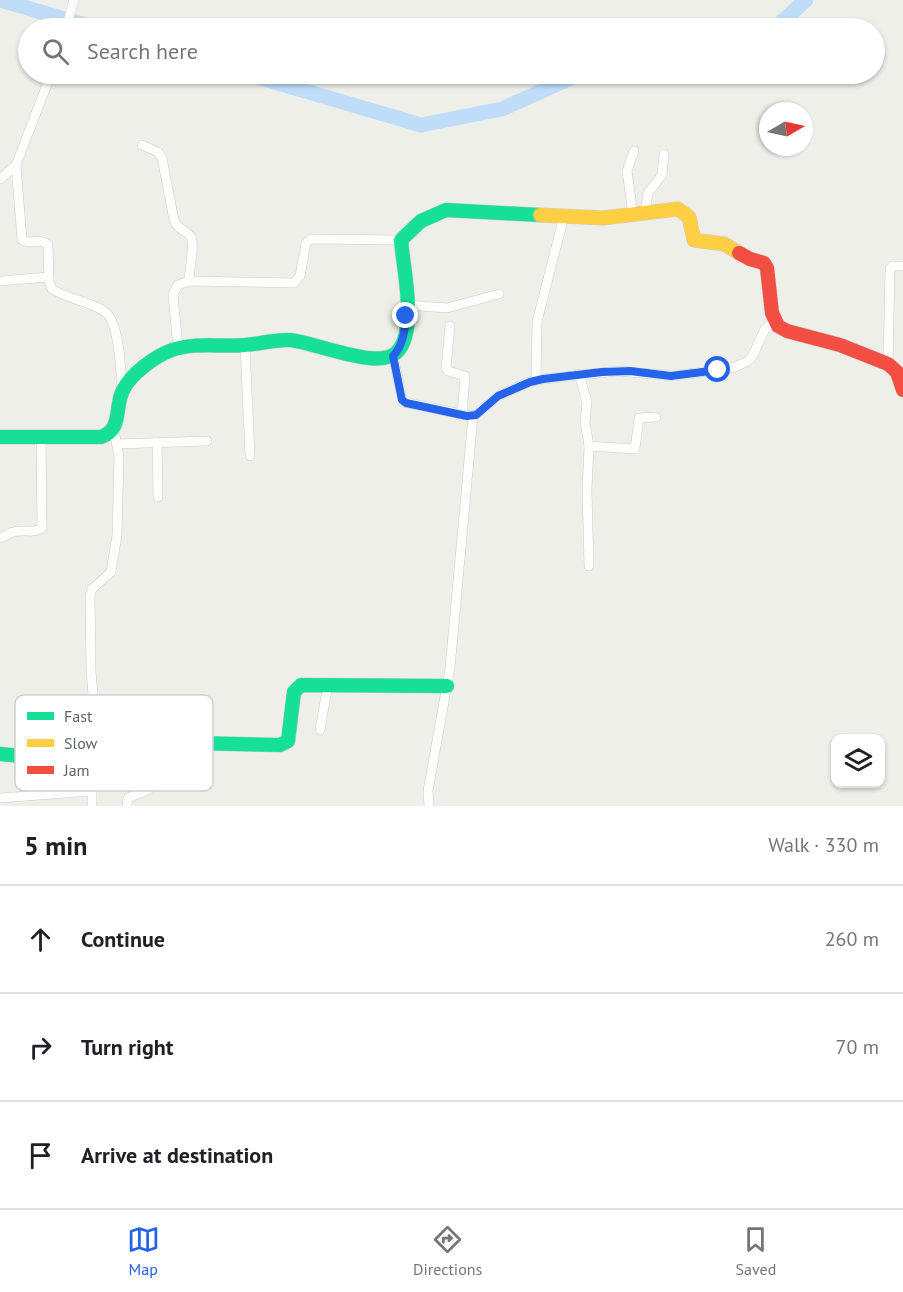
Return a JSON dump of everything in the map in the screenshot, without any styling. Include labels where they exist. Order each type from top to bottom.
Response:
[{"type":"street","points":[[69,18],[74,0]]},
{"type":"street","points":[[0,179],[16,165],[47,84]]},
{"type":"street","points":[[142,146],[158,152],[162,158],[174,220],[177,227],[187,233],[193,242],[189,281]]},
{"type":"street","points":[[634,151],[627,171],[639,213]]},
{"type":"street","points":[[639,213],[648,193],[662,175],[664,154]]},
{"type":"street","points":[[16,165],[21,238],[26,242],[41,241],[48,245],[51,286],[55,291],[107,314],[118,346],[122,391],[116,437],[119,457],[118,528],[109,574],[92,590],[90,596],[92,695]]},
{"type":"street","points":[[178,349],[173,294],[178,285],[189,281],[294,283],[298,279],[306,243],[311,239],[401,240],[433,213],[446,210],[603,218],[673,208],[683,211],[691,221],[694,240],[724,244],[764,264],[767,268],[775,322],[788,331],[840,345],[888,364],[897,372],[903,390]]},
{"type":"street","points":[[536,380],[537,322],[564,216]]},
{"type":"street","points":[[122,391],[152,362],[164,354],[196,346],[245,346],[292,340],[369,359],[383,360],[393,356],[403,338],[407,305],[401,240]]},
{"type":"street","points":[[888,364],[890,269],[892,266],[903,266]]},
{"type":"street","points":[[0,281],[49,277]]},
{"type":"street","points":[[407,305],[447,308],[499,294]]},
{"type":"street","points":[[429,806],[428,791],[447,686],[474,416],[495,398],[536,380],[579,374],[630,371],[675,376],[735,367],[748,362],[765,329],[775,322]]},
{"type":"street","points":[[450,326],[446,368],[466,378],[462,415]]},
{"type":"street","points":[[245,346],[250,456]]},
{"type":"street","points":[[393,356],[403,402],[474,416]]},
{"type":"street","points":[[579,374],[586,402],[585,422],[589,446],[587,490],[589,566]]},
{"type":"street","points":[[589,446],[635,449],[639,418],[656,417]]},
{"type":"street","points":[[0,437],[101,437],[108,435],[157,442],[207,441]]},
{"type":"street","points":[[0,538],[12,532],[37,531],[42,528],[41,437]]},
{"type":"street","points":[[157,442],[158,497]]},
{"type":"street","points":[[213,743],[284,744],[288,739],[294,696],[297,688],[306,684],[447,686]]},
{"type":"street","points":[[320,730],[328,684]]},
{"type":"street","points":[[0,754],[15,755]]},
{"type":"street","points":[[0,798],[92,791],[92,806]]},
{"type":"street","points":[[127,806],[128,798],[146,791]]},
{"type":"street","points":[[53,794],[54,806]]},
{"type":"waterway","points":[[0,0],[61,18]]},
{"type":"waterway","points":[[786,18],[806,0]]},
{"type":"waterway","points":[[281,84],[421,125],[502,109],[558,84]]},
{"type":"traffic: fast","points":[[0,437],[101,437],[112,429],[117,417],[120,397],[132,378],[158,357],[181,348],[290,340],[362,357],[388,357],[397,352],[407,329],[408,298],[401,240],[421,221],[446,210],[540,215]]},
{"type":"traffic: fast","points":[[213,743],[280,745],[288,741],[294,692],[301,685],[447,686]]},
{"type":"traffic: fast","points":[[0,754],[15,755]]},
{"type":"traffic: slow","points":[[540,215],[603,218],[678,209],[689,217],[694,240],[724,244],[739,253]]},
{"type":"traffic: jam","points":[[739,253],[764,263],[767,268],[772,313],[778,326],[787,331],[840,345],[888,364],[897,372],[903,390]]},
{"type":"route","points":[[406,316],[403,338],[393,356],[402,400],[406,403],[467,416],[476,415],[498,396],[543,379],[602,372],[630,371],[671,376],[718,370]]}]
